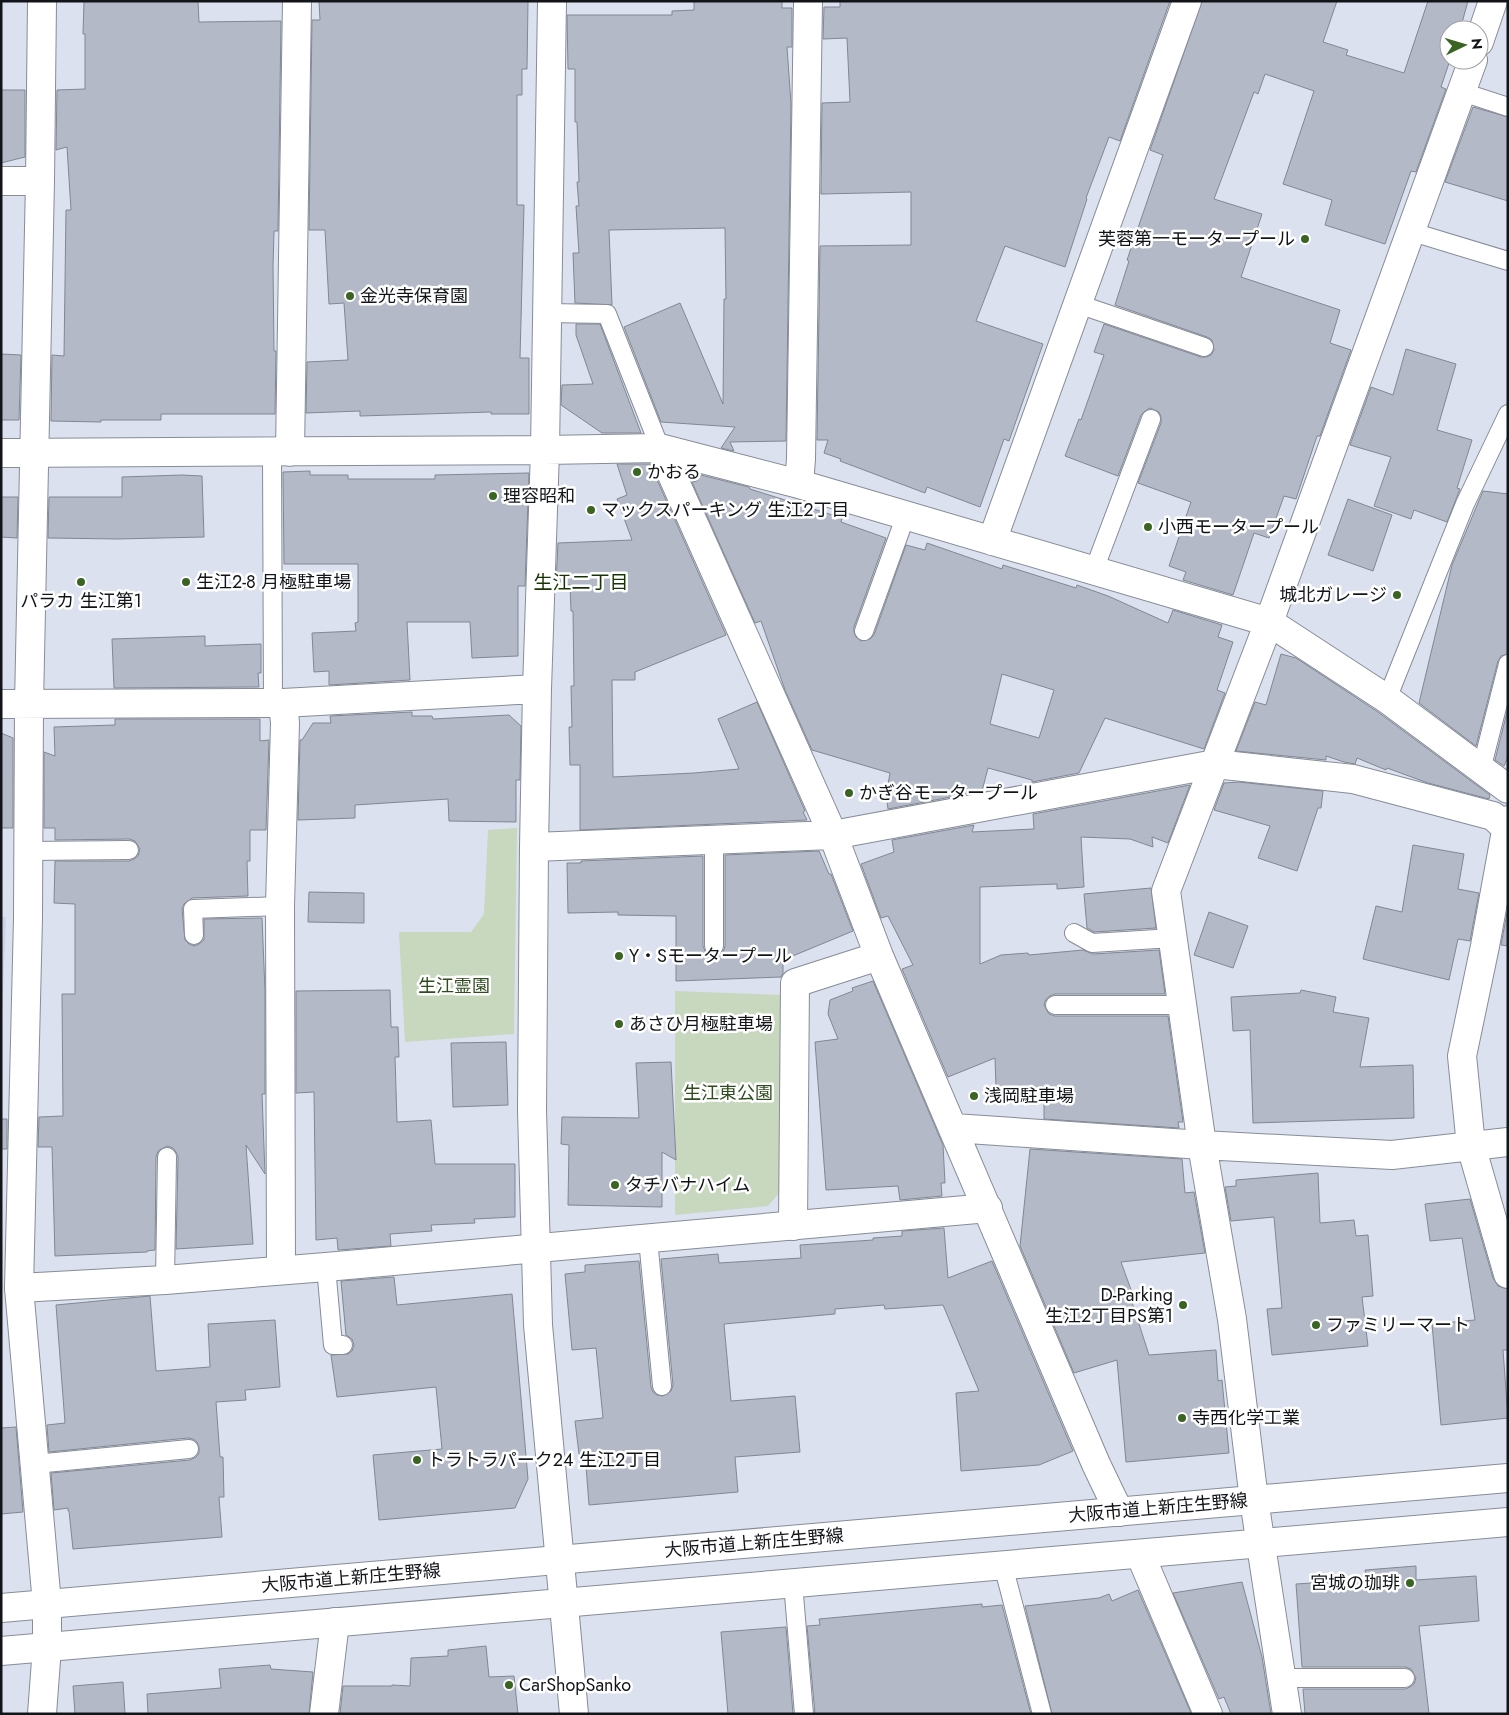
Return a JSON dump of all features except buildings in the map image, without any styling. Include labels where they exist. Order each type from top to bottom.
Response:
[{"type":"street","points":[[42,1],[19,1288],[48,1604],[42,1714]]},
{"type":"street","points":[[281,452],[296,1]]},
{"type":"street","points":[[552,1],[545,450],[534,847],[532,1110],[538,1325],[574,1714]]},
{"type":"street","points":[[799,484],[801,459],[808,1]]},
{"type":"street","points":[[992,540],[1187,1]]},
{"type":"street","points":[[1487,20],[1493,1]]},
{"type":"street","points":[[1288,1714],[1260,1543],[1232,1319],[1202,1145],[1166,891],[1269,622],[1470,70]]},
{"type":"street","points":[[1,181],[40,181]]},
{"type":"street","points":[[660,448],[833,835],[879,956],[1096,1464],[1119,1512]]},
{"type":"street","points":[[1,453],[660,448],[799,484],[1269,622],[1387,699],[1508,789]]},
{"type":"street","points":[[1,704],[278,703],[537,689]]},
{"type":"street","points":[[278,703],[285,723],[280,906],[281,1270]]},
{"type":"street","points":[[534,847],[833,835],[1215,764],[1353,779],[1493,816],[1507,827],[1486,946],[1462,1056],[1470,1146],[1508,1274]]},
{"type":"street","points":[[793,1226],[796,983],[879,956]]},
{"type":"street","points":[[954,1128],[1202,1145],[1392,1155],[1508,1142]]},
{"type":"street","points":[[19,1288],[165,1280],[326,1267],[988,1208]]},
{"type":"street","name":"大阪市道上新庄生野線","points":[[1,1608],[1508,1478]]},
{"type":"street","points":[[1,1651],[1508,1522]]},
{"type":"street","points":[[1140,1554],[1208,1714]]},
{"type":"street","points":[[324,1714],[335,1622]]},
{"type":"lane","points":[[1462,92],[1508,107]]},
{"type":"lane","points":[[1410,231],[1508,261]]},
{"type":"lane","points":[[1078,304],[1204,346]]},
{"type":"lane","points":[[547,313],[607,314],[660,448]]},
{"type":"lane","points":[[1387,699],[1465,504],[1508,414]]},
{"type":"lane","points":[[1094,570],[1151,419]]},
{"type":"lane","points":[[278,703],[281,452]]},
{"type":"lane","points":[[864,631],[906,515]]},
{"type":"lane","points":[[1481,770],[1508,664]]},
{"type":"lane","points":[[714,840],[714,946]]},
{"type":"lane","points":[[28,851],[129,850]]},
{"type":"lane","points":[[194,935],[193,909],[280,906]]},
{"type":"lane","points":[[1074,933],[1092,943],[1173,938]]},
{"type":"lane","points":[[1055,1005],[1182,1005]]},
{"type":"lane","points":[[165,1280],[167,1157]]},
{"type":"lane","points":[[648,1239],[662,1386]]},
{"type":"lane","points":[[326,1267],[332,1345],[343,1345]]},
{"type":"lane","points":[[35,1464],[189,1449]]},
{"type":"lane","points":[[1002,1565],[1042,1714]]},
{"type":"lane","points":[[792,1583],[804,1714]]},
{"type":"lane","points":[[1282,1678],[1405,1678]]},
{"type":"shaded area","points":[[1,917],[6,917],[1,1041]]},
{"type":"green space","name":"生江霊園","points":[[517,828],[514,1034],[405,1042],[399,932],[471,932],[484,914],[488,830]]},
{"type":"green space","name":"生江東公園","points":[[675,991],[781,995],[780,1192],[768,1206],[675,1215]]},
{"type":"place","name":"芙蓉第一モータープール","points":[[1305,239]]},
{"type":"place","name":"金光寺保育園","points":[[350,296]]},
{"type":"place","name":"かおる","points":[[637,472]]},
{"type":"place","name":"理容昭和","points":[[493,496]]},
{"type":"place","name":"マックスパーキング 生江2丁目","points":[[591,510]]},
{"type":"place","name":"小西モータープール","points":[[1148,527]]},
{"type":"place","name":"パラカ 生江第1","points":[[81,582]]},
{"type":"place","name":"生江2-8 月極駐車場","points":[[186,582]]},
{"type":"place","name":"城北ガレージ","points":[[1397,595]]},
{"type":"place","name":"かぎ谷モータープール","points":[[849,793]]},
{"type":"place","name":"Y・Sモータープール","points":[[619,956]]},
{"type":"place","name":"あさひ月極駐車場","points":[[619,1024]]},
{"type":"place","name":"浅岡駐車場","points":[[974,1096]]},
{"type":"place","name":"タチバナハイム","points":[[615,1185]]},
{"type":"place","name":"D-Parking 生江2丁目PS第1","points":[[1183,1305]]},
{"type":"place","name":"ファミリーマート","points":[[1316,1325]]},
{"type":"place","name":"寺西化学工業","points":[[1182,1418]]},
{"type":"place","name":"トラトラパーク24 生江2丁目","points":[[417,1460]]},
{"type":"place","name":"宮城の珈琲","points":[[1410,1583]]},
{"type":"place","name":"CarShopSanko","points":[[509,1685]]},
{"type":"district","name":"生江二丁目","points":[[581,582]]}]
